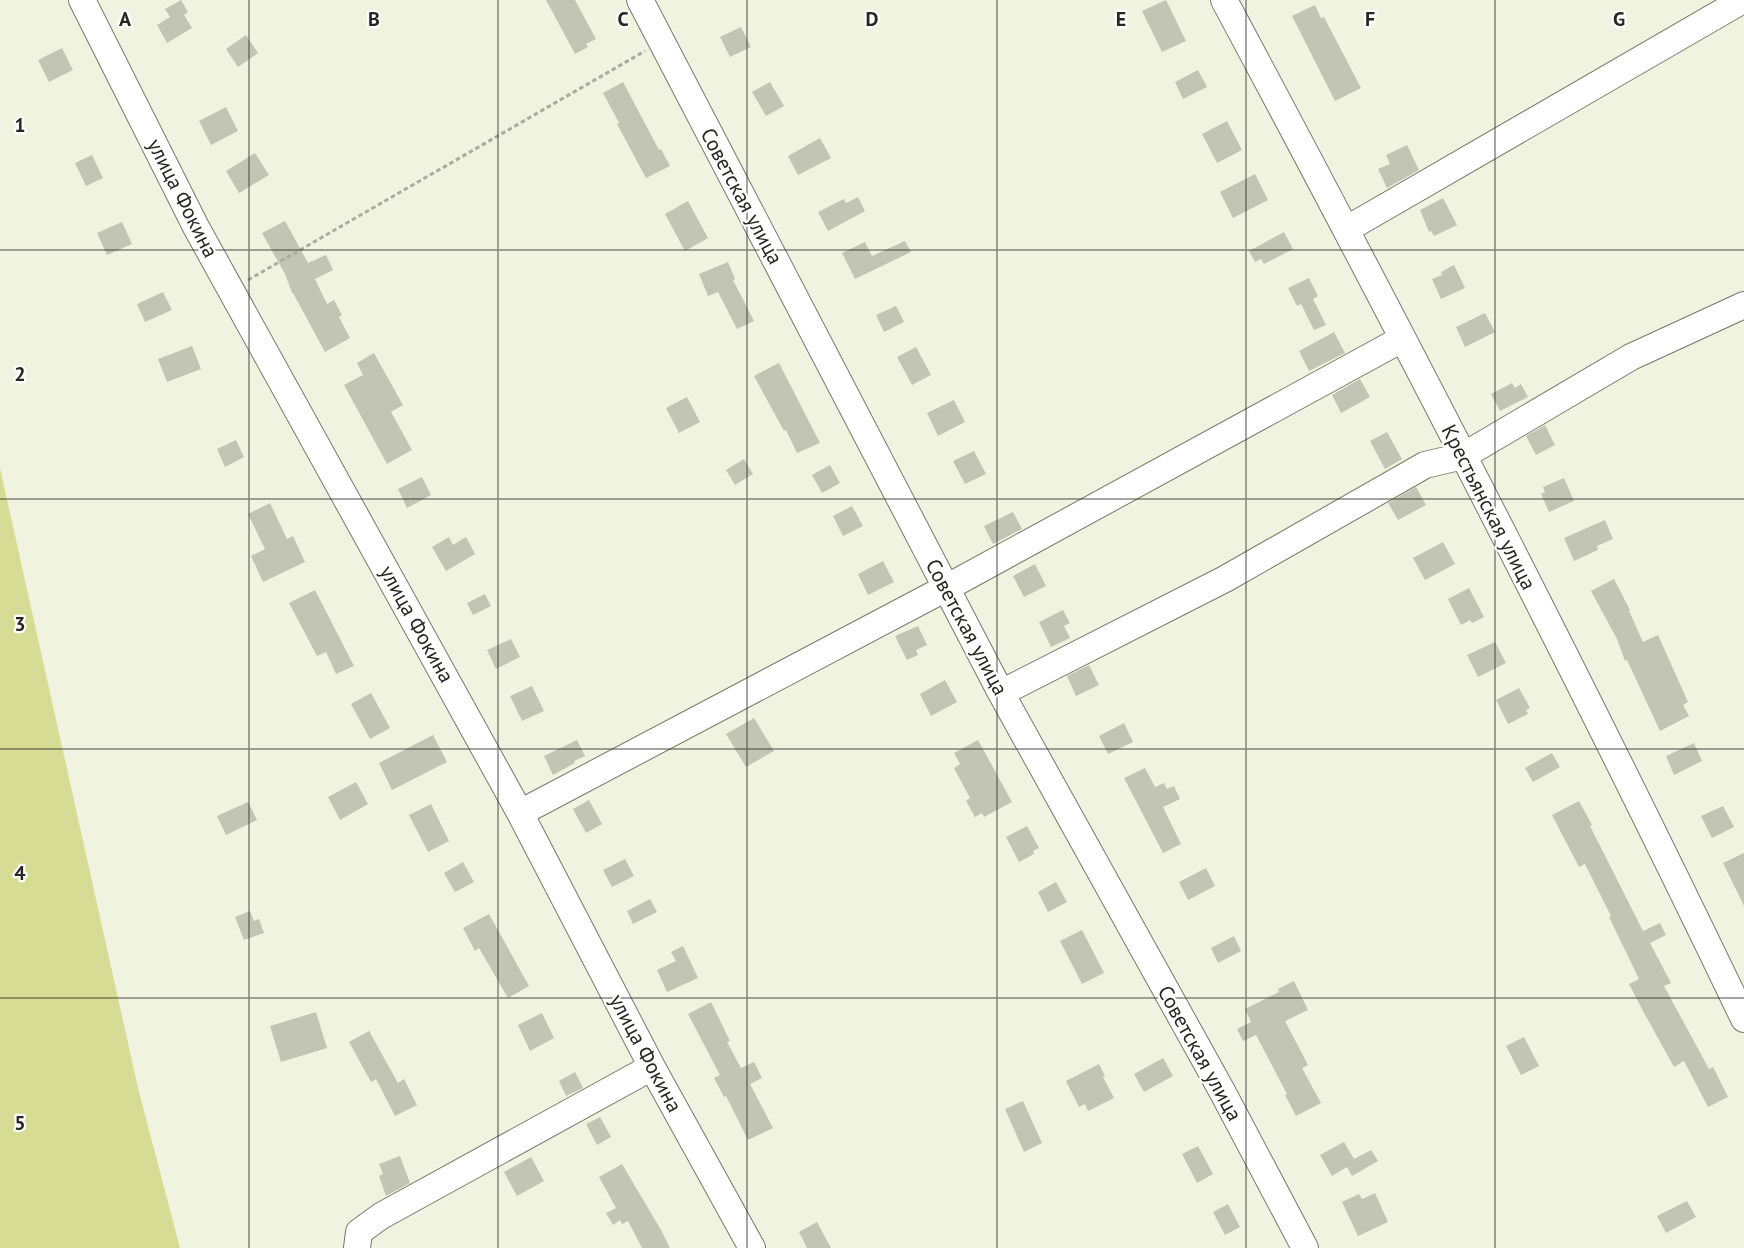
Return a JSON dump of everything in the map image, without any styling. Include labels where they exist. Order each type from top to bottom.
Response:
[{"type":"street","name":"улица Фокина","points":[[82,0],[196,227],[520,813],[652,1067],[752,1248]]},
{"type":"street","name":"Советская улица","points":[[640,0],[1001,693],[1222,1091],[1305,1248]]},
{"type":"street","name":"Крестьянская улица","points":[[1224,0],[1347,229],[1463,456],[1680,885],[1744,1019]]},
{"type":"street","points":[[1347,229],[1743,0]]},
{"type":"street","points":[[1001,693],[1225,579],[1425,465],[1463,456],[1631,357],[1744,305]]},
{"type":"street","points":[[520,813],[946,588],[1402,339]]},
{"type":"street","points":[[357,1248],[359,1232],[381,1216],[652,1067]]},
{"type":"path","points":[[231,290],[662,41]]},
{"type":"shaded area","points":[[0,468],[138,1088],[180,1248],[0,1248]]},
{"type":"building","points":[[181,0],[188,12],[184,15],[192,28],[167,43],[157,25],[170,17],[165,9]]},
{"type":"building","points":[[546,0],[575,0],[596,39],[586,44],[588,47],[575,54]]},
{"type":"building","points":[[1166,0],[1186,41],[1162,52],[1142,11]]},
{"type":"building","points":[[1315,5],[1321,18],[1324,17],[1361,88],[1335,101],[1292,16]]},
{"type":"building","points":[[741,27],[751,47],[730,57],[720,37]]},
{"type":"building","points":[[246,35],[258,53],[238,67],[226,49]]},
{"type":"building","points":[[62,48],[73,70],[49,82],[38,60]]},
{"type":"building","points":[[1198,70],[1207,87],[1183,99],[1175,82]]},
{"type":"building","points":[[623,82],[670,166],[646,178],[603,93]]},
{"type":"building","points":[[770,82],[784,106],[766,116],[752,92]]},
{"type":"building","points":[[226,107],[238,131],[211,145],[199,121]]},
{"type":"building","points":[[1227,121],[1242,150],[1217,163],[1202,134]]},
{"type":"building","points":[[820,138],[831,158],[798,175],[788,156]]},
{"type":"building","points":[[1407,145],[1419,170],[1387,188],[1378,169],[1390,164],[1386,155]]},
{"type":"building","points":[[255,153],[269,175],[239,193],[226,171]]},
{"type":"building","points":[[92,155],[103,178],[86,186],[75,163]]},
{"type":"building","points":[[1255,174],[1268,200],[1233,218],[1220,192]]},
{"type":"building","points":[[858,197],[865,211],[828,231],[818,212],[844,199],[846,203]]},
{"type":"building","points":[[1443,198],[1457,225],[1434,236],[1431,231],[1429,232],[1420,210]]},
{"type":"building","points":[[688,201],[708,238],[685,251],[665,214]]},
{"type":"building","points":[[285,221],[308,263],[326,255],[333,270],[315,279],[327,304],[334,300],[342,315],[339,317],[350,338],[325,352],[262,233]]},
{"type":"building","points":[[122,222],[132,244],[107,255],[97,233]]},
{"type":"building","points":[[1284,232],[1293,249],[1264,264],[1261,259],[1255,262],[1249,251]]},
{"type":"building","points":[[905,241],[911,252],[855,279],[842,253],[865,242],[872,256]]},
{"type":"building","points":[[728,262],[735,279],[733,280],[754,321],[737,329],[718,292],[708,296],[699,274]]},
{"type":"building","points":[[1454,265],[1465,288],[1441,299],[1432,279],[1442,275],[1441,272]]},
{"type":"building","points":[[1309,278],[1318,296],[1313,299],[1326,325],[1314,330],[1301,304],[1297,306],[1288,288]]},
{"type":"building","points":[[163,292],[172,310],[145,322],[137,304]]},
{"type":"building","points":[[896,306],[904,322],[884,332],[876,315]]},
{"type":"building","points":[[1485,313],[1495,332],[1465,347],[1456,327]]},
{"type":"building","points":[[1334,332],[1345,353],[1309,371],[1299,351]]},
{"type":"building","points":[[192,346],[201,369],[167,382],[158,359]]},
{"type":"building","points":[[916,347],[931,375],[912,385],[897,357]]},
{"type":"building","points":[[374,353],[403,405],[391,412],[412,450],[387,464],[344,385],[363,375],[357,363]]},
{"type":"building","points":[[779,363],[820,443],[797,453],[754,376]]},
{"type":"building","points":[[1360,379],[1370,397],[1341,413],[1332,395]]},
{"type":"building","points":[[1512,383],[1515,388],[1521,384],[1528,397],[1500,411],[1491,394]]},
{"type":"building","points":[[687,397],[700,422],[679,433],[666,408]]},
{"type":"building","points":[[954,400],[965,422],[938,436],[927,413]]},
{"type":"building","points":[[1545,425],[1555,445],[1536,455],[1526,436]]},
{"type":"building","points":[[1387,432],[1402,459],[1385,469],[1370,441]]},
{"type":"building","points":[[236,440],[244,457],[225,467],[217,449]]},
{"type":"building","points":[[974,451],[986,474],[965,484],[953,461]]},
{"type":"building","points":[[744,459],[753,474],[735,485],[726,470]]},
{"type":"building","points":[[830,465],[840,483],[822,493],[812,475]]},
{"type":"building","points":[[422,477],[431,495],[407,508],[398,489]]},
{"type":"building","points":[[1564,478],[1574,501],[1549,512],[1541,494],[1545,492],[1543,487]]},
{"type":"building","points":[[1416,487],[1426,505],[1398,520],[1388,503]]},
{"type":"building","points":[[270,503],[287,539],[293,536],[305,562],[263,582],[251,556],[265,549],[248,514]]},
{"type":"building","points":[[852,506],[863,526],[843,536],[833,516]]},
{"type":"building","points":[[1013,512],[1022,529],[993,544],[984,526]]},
{"type":"building","points":[[1605,520],[1613,539],[1597,546],[1598,550],[1574,561],[1564,538]]},
{"type":"building","points":[[449,537],[453,545],[466,537],[475,554],[446,571],[432,547]]},
{"type":"building","points":[[1443,542],[1455,564],[1425,580],[1413,558]]},
{"type":"building","points":[[883,561],[894,582],[868,595],[858,574]]},
{"type":"building","points":[[1035,564],[1046,586],[1024,597],[1013,576]]},
{"type":"building","points":[[1614,579],[1643,642],[1658,635],[1688,702],[1683,705],[1689,716],[1660,731],[1627,660],[1625,661],[1617,639],[1591,591]]},
{"type":"building","points":[[1469,588],[1484,617],[1461,625],[1448,599]]},
{"type":"building","points":[[315,590],[354,666],[336,674],[326,652],[317,656],[289,603]]},
{"type":"building","points":[[485,594],[491,606],[473,615],[467,603]]},
{"type":"building","points":[[1063,610],[1070,623],[1064,626],[1070,638],[1051,647],[1039,622]]},
{"type":"building","points":[[918,626],[927,645],[916,650],[918,655],[907,660],[895,636]]},
{"type":"building","points":[[511,639],[520,657],[496,669],[487,650]]},
{"type":"building","points":[[1495,642],[1506,663],[1478,677],[1467,655]]},
{"type":"building","points":[[1089,665],[1099,685],[1076,696],[1067,676]]},
{"type":"building","points":[[945,680],[957,702],[931,716],[920,694]]},
{"type":"building","points":[[532,686],[544,711],[522,721],[510,696]]},
{"type":"building","points":[[1519,688],[1530,708],[1526,710],[1528,714],[1508,724],[1496,700]]},
{"type":"building","points":[[371,693],[390,728],[370,739],[351,704]]},
{"type":"building","points":[[754,718],[774,751],[746,767],[726,734]]},
{"type":"building","points":[[1124,723],[1133,742],[1108,754],[1099,736]]},
{"type":"building","points":[[433,735],[447,762],[392,790],[379,763]]},
{"type":"building","points":[[577,740],[585,756],[553,775],[544,756]]},
{"type":"building","points":[[978,740],[1012,802],[984,817],[982,813],[975,817],[966,801],[970,798],[954,768],[960,764],[954,753]]},
{"type":"building","points":[[1694,743],[1702,761],[1674,775],[1666,756]]},
{"type":"building","points":[[1552,753],[1560,767],[1533,782],[1525,768]]},
{"type":"building","points":[[1145,768],[1155,787],[1164,783],[1167,789],[1174,786],[1180,799],[1163,807],[1181,844],[1163,853],[1124,778]]},
{"type":"building","points":[[356,782],[368,804],[340,820],[328,797]]},
{"type":"building","points":[[589,800],[602,824],[586,833],[573,809]]},
{"type":"building","points":[[1579,801],[1643,931],[1660,923],[1666,935],[1650,943],[1671,983],[1664,986],[1709,1069],[1713,1067],[1728,1097],[1708,1107],[1684,1061],[1674,1067],[1643,1011],[1629,984],[1639,979],[1609,917],[1611,916],[1585,864],[1579,867],[1552,815]]},
{"type":"building","points":[[248,802],[257,820],[226,835],[217,816]]},
{"type":"building","points":[[431,804],[449,841],[428,852],[409,815]]},
{"type":"building","points":[[1723,806],[1734,827],[1712,838],[1701,816]]},
{"type":"building","points":[[1027,826],[1039,848],[1033,851],[1034,854],[1019,862],[1006,837]]},
{"type":"building","points":[[1744,853],[1744,906],[1723,863]]},
{"type":"building","points":[[625,859],[634,876],[612,887],[603,870]]},
{"type":"building","points":[[463,862],[474,882],[455,892],[444,873]]},
{"type":"building","points":[[1206,868],[1215,886],[1188,900],[1179,882]]},
{"type":"building","points":[[1056,882],[1067,902],[1048,912],[1038,892]]},
{"type":"building","points":[[650,899],[657,912],[633,924],[627,911]]},
{"type":"building","points":[[250,911],[254,921],[259,919],[264,933],[244,940],[235,917]]},
{"type":"building","points":[[489,914],[529,986],[508,998],[479,948],[475,951],[463,928]]},
{"type":"building","points":[[1082,930],[1104,973],[1082,984],[1060,941]]},
{"type":"building","points":[[1234,936],[1241,951],[1218,963],[1211,948]]},
{"type":"building","points":[[683,946],[698,978],[667,992],[657,970],[676,961],[671,952]]},
{"type":"building","points":[[1294,981],[1308,1010],[1285,1021],[1308,1065],[1302,1068],[1321,1103],[1296,1116],[1256,1035],[1243,1041],[1237,1029],[1251,1022],[1245,1009],[1279,992],[1278,989]]},
{"type":"building","points":[[711,1002],[730,1041],[727,1042],[741,1068],[754,1062],[762,1078],[750,1084],[773,1128],[748,1140],[726,1096],[724,1097],[714,1078],[720,1075],[688,1014]]},
{"type":"building","points":[[316,1012],[327,1048],[281,1062],[270,1026]]},
{"type":"building","points":[[542,1013],[554,1038],[530,1051],[518,1025]]},
{"type":"building","points":[[369,1031],[398,1083],[404,1079],[417,1105],[395,1116],[376,1079],[371,1082],[349,1042]]},
{"type":"building","points":[[1524,1037],[1539,1066],[1521,1075],[1506,1046]]},
{"type":"building","points":[[1163,1058],[1173,1076],[1144,1092],[1134,1074]]},
{"type":"building","points":[[1099,1064],[1114,1098],[1088,1111],[1085,1104],[1079,1107],[1066,1081]]},
{"type":"building","points":[[575,1072],[583,1088],[566,1096],[559,1081]]},
{"type":"building","points":[[1023,1101],[1042,1143],[1024,1152],[1005,1109]]},
{"type":"building","points":[[600,1117],[611,1137],[597,1145],[586,1124]]},
{"type":"building","points":[[1344,1142],[1354,1159],[1371,1150],[1378,1161],[1352,1176],[1347,1167],[1332,1176],[1320,1155]]},
{"type":"building","points":[[1198,1146],[1213,1174],[1197,1183],[1182,1154]]},
{"type":"building","points":[[400,1156],[410,1183],[386,1196],[379,1176],[383,1174],[379,1164]]},
{"type":"building","points":[[531,1157],[544,1181],[517,1196],[504,1172]]},
{"type":"building","points":[[622,1164],[670,1248],[642,1248],[628,1221],[622,1224],[620,1220],[613,1225],[606,1213],[616,1208],[599,1177]]},
{"type":"building","points":[[1375,1193],[1388,1222],[1358,1236],[1342,1202],[1359,1194],[1362,1199]]},
{"type":"building","points":[[1687,1201],[1696,1217],[1666,1233],[1657,1216]]},
{"type":"building","points":[[1228,1204],[1240,1227],[1225,1235],[1213,1212]]},
{"type":"building","points":[[817,1222],[831,1248],[807,1248],[799,1232]]}]
